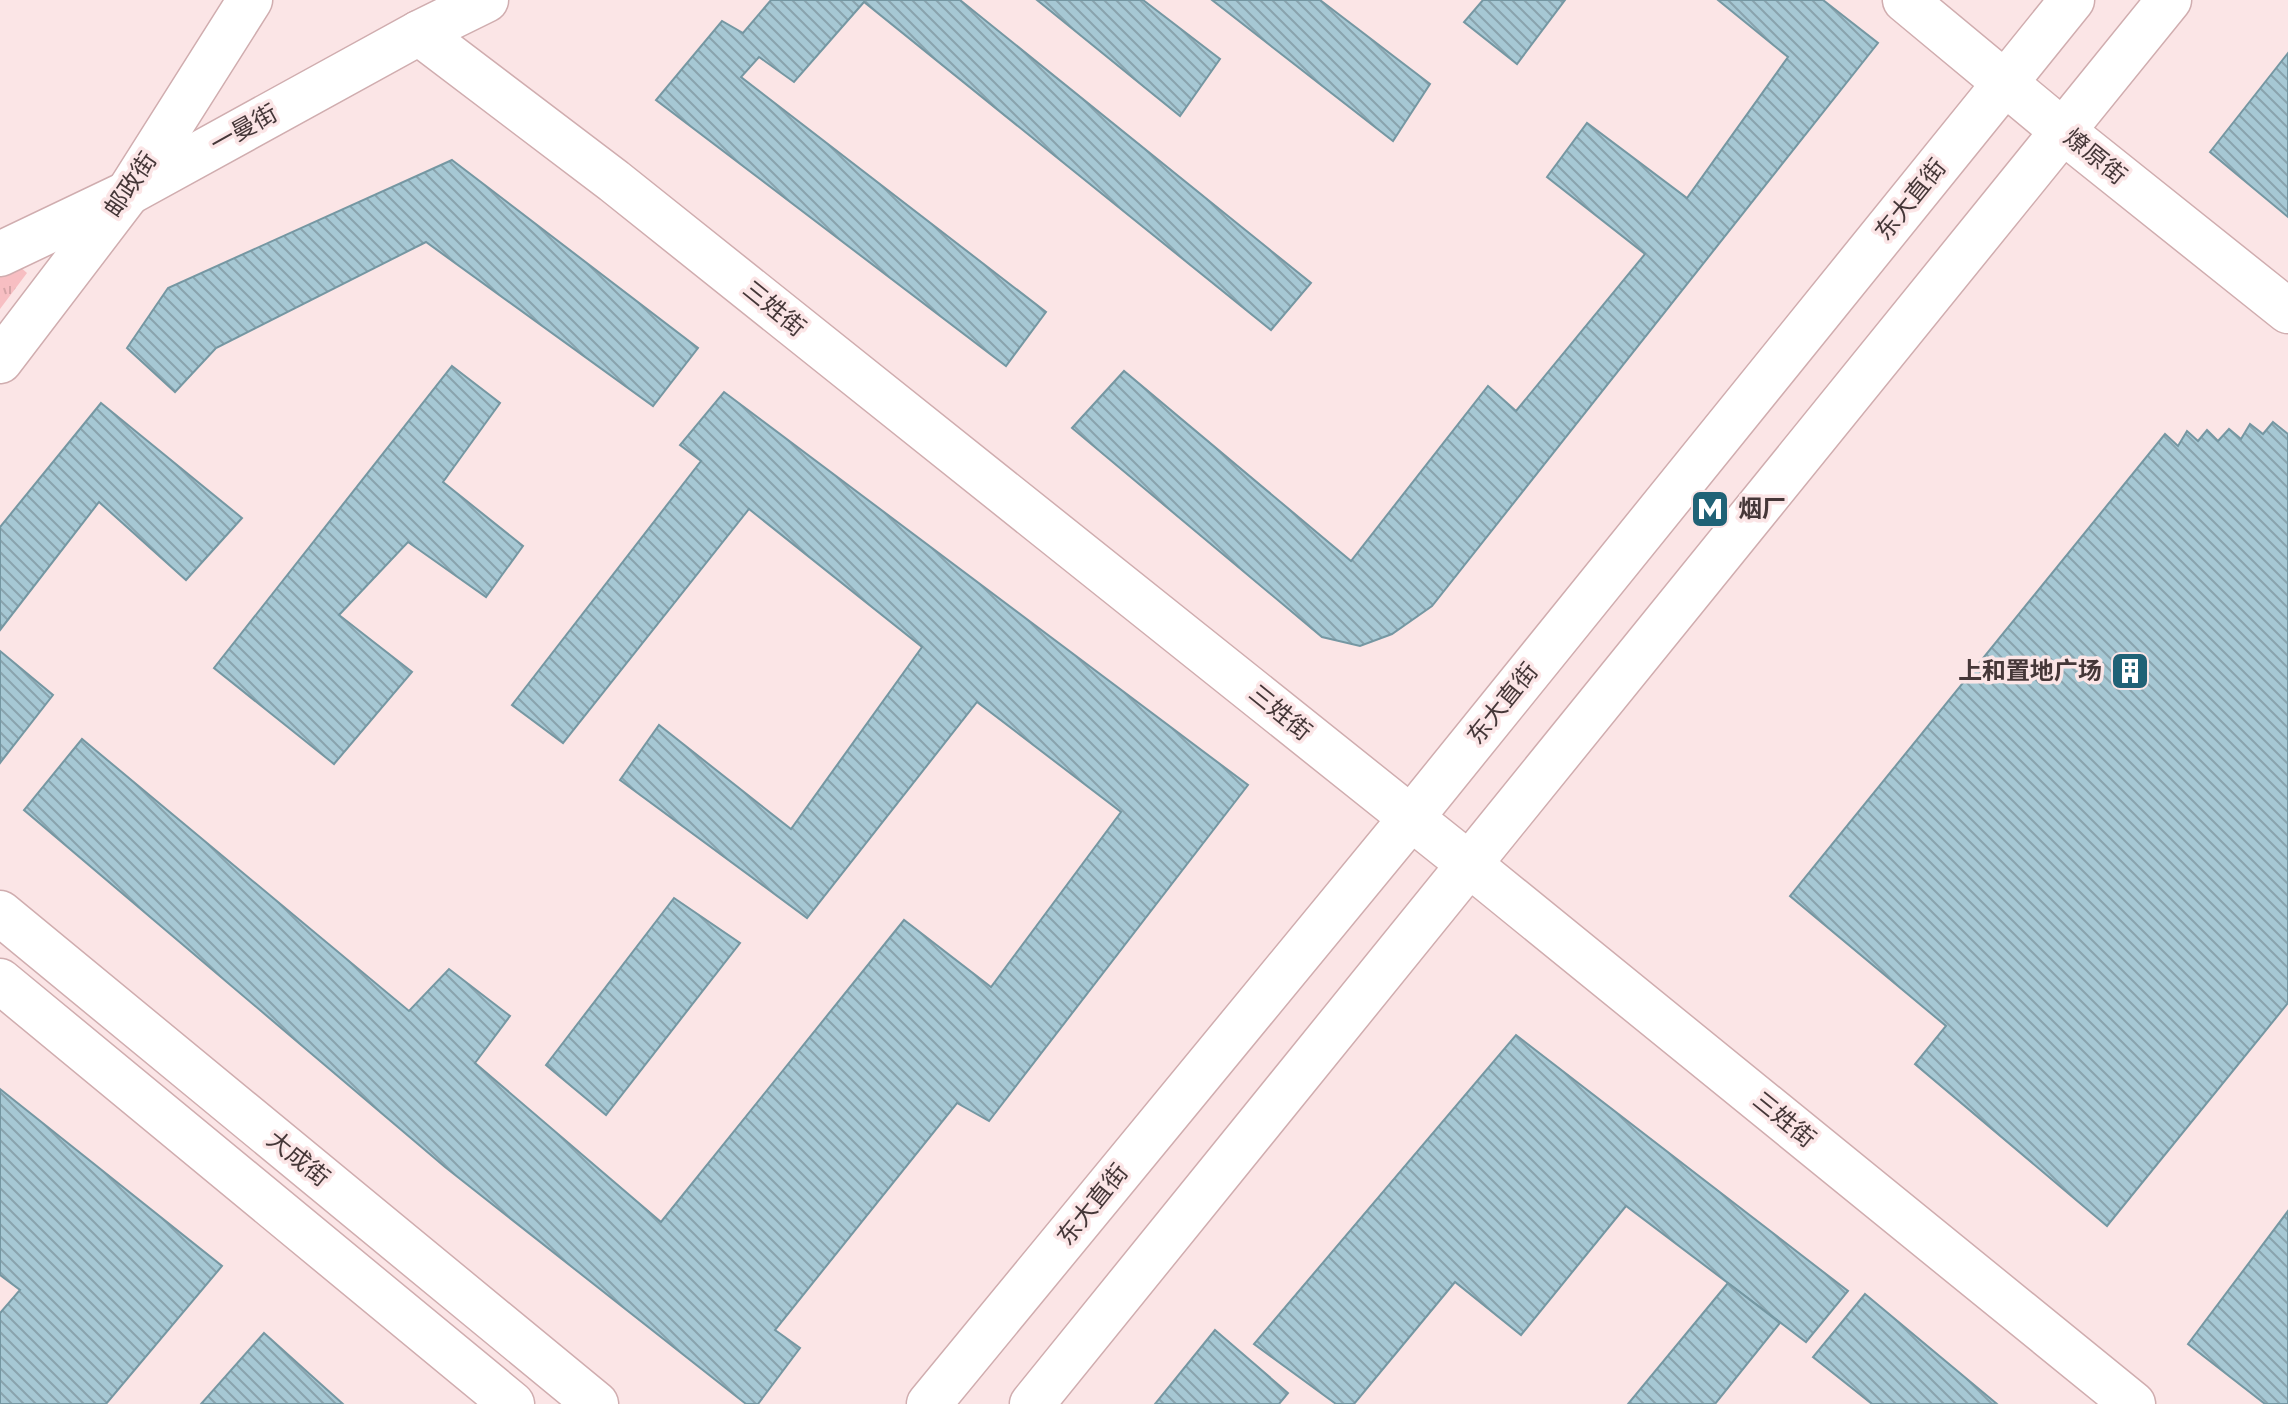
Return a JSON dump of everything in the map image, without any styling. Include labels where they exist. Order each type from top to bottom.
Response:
[{"type":"main road","name":"邮政街","points":[[0,361],[128,193],[250,0]]},
{"type":"main road","name":"一曼街","points":[[0,254],[128,193],[419,33],[486,0]]},
{"type":"main road","name":"燎原街","points":[[1905,0],[2288,311]]},
{"type":"main road","name":"东大直街","points":[[929,1404],[1411,818],[2072,0]]},
{"type":"main road","points":[[1032,1404],[2169,0]]},
{"type":"main road","name":"三姓街","points":[[419,33],[626,191],[1470,865],[2133,1404]]},
{"type":"main road","name":"大成街","points":[[0,913],[596,1404]]},
{"type":"main road","points":[[0,981],[512,1404]]},
{"type":"green space","points":[[10,258],[27,273],[0,309],[0,263]]},
{"type":"building","points":[[771,0],[960,0],[1311,283],[1271,330],[864,2],[794,82],[759,57],[741,77],[1046,312],[1006,366],[656,100],[722,21],[743,33]]},
{"type":"building","points":[[1037,0],[1143,0],[1220,59],[1180,116]]},
{"type":"building","points":[[1212,0],[1320,0],[1430,84],[1393,141]]},
{"type":"building","points":[[1483,0],[1565,0],[1517,64],[1464,22]]},
{"type":"building","points":[[1718,0],[1823,0],[1878,43],[1432,606],[1392,634],[1360,646],[1322,637],[1072,428],[1124,371],[1351,561],[1488,386],[1516,411],[1645,254],[1547,177],[1587,123],[1687,198],[1788,57]]},
{"type":"building","points":[[2288,53],[2288,217],[2210,152]]},
{"type":"building","points":[[452,160],[698,348],[653,406],[426,242],[216,348],[175,392],[127,348],[168,288]]},
{"type":"building","points":[[452,366],[500,403],[443,482],[523,546],[486,597],[408,542],[339,615],[412,672],[334,764],[214,668]]},
{"type":"building","points":[[724,392],[1248,785],[989,1121],[957,1103],[775,1330],[800,1348],[758,1404],[746,1404],[445,1167],[24,810],[82,739],[409,1011],[449,969],[510,1016],[475,1063],[661,1222],[904,920],[991,987],[1121,812],[977,702],[807,918],[620,780],[659,725],[791,829],[922,647],[749,509],[563,743],[512,705],[701,461],[680,445]]},
{"type":"building","points":[[101,403],[242,518],[186,580],[99,502],[0,630],[0,527]]},
{"type":"building","name":"上和置地广场","points":[[2273,422],[2288,434],[2288,1003],[2107,1226],[1915,1064],[1946,1026],[1790,896],[2165,434],[2178,446],[2187,431],[2198,441],[2207,430],[2218,441],[2229,429],[2241,439],[2250,424],[2263,434]]},
{"type":"building","points":[[0,651],[53,695],[0,763]]},
{"type":"building","points":[[674,898],[740,943],[606,1115],[546,1065]]},
{"type":"building","points":[[1516,1035],[1848,1291],[1806,1342],[1626,1206],[1521,1335],[1455,1282],[1354,1404],[1336,1404],[1254,1344]]},
{"type":"building","points":[[0,1089],[222,1266],[106,1404],[0,1404],[0,1313],[20,1290],[0,1275]]},
{"type":"building","points":[[2288,1211],[2288,1404],[2265,1404],[2188,1344]]},
{"type":"building","points":[[1728,1283],[1780,1323],[1715,1404],[1628,1404]]},
{"type":"building","points":[[1865,1294],[1997,1404],[1872,1404],[1813,1357]]},
{"type":"building","points":[[1215,1330],[1288,1393],[1279,1404],[1155,1404]]},
{"type":"building","points":[[264,1333],[343,1404],[201,1404]]},
{"type":"place","name":"烟厂","points":[[1710,509]]},
{"type":"place","name":"上和置地广场","points":[[2130,671]]}]
